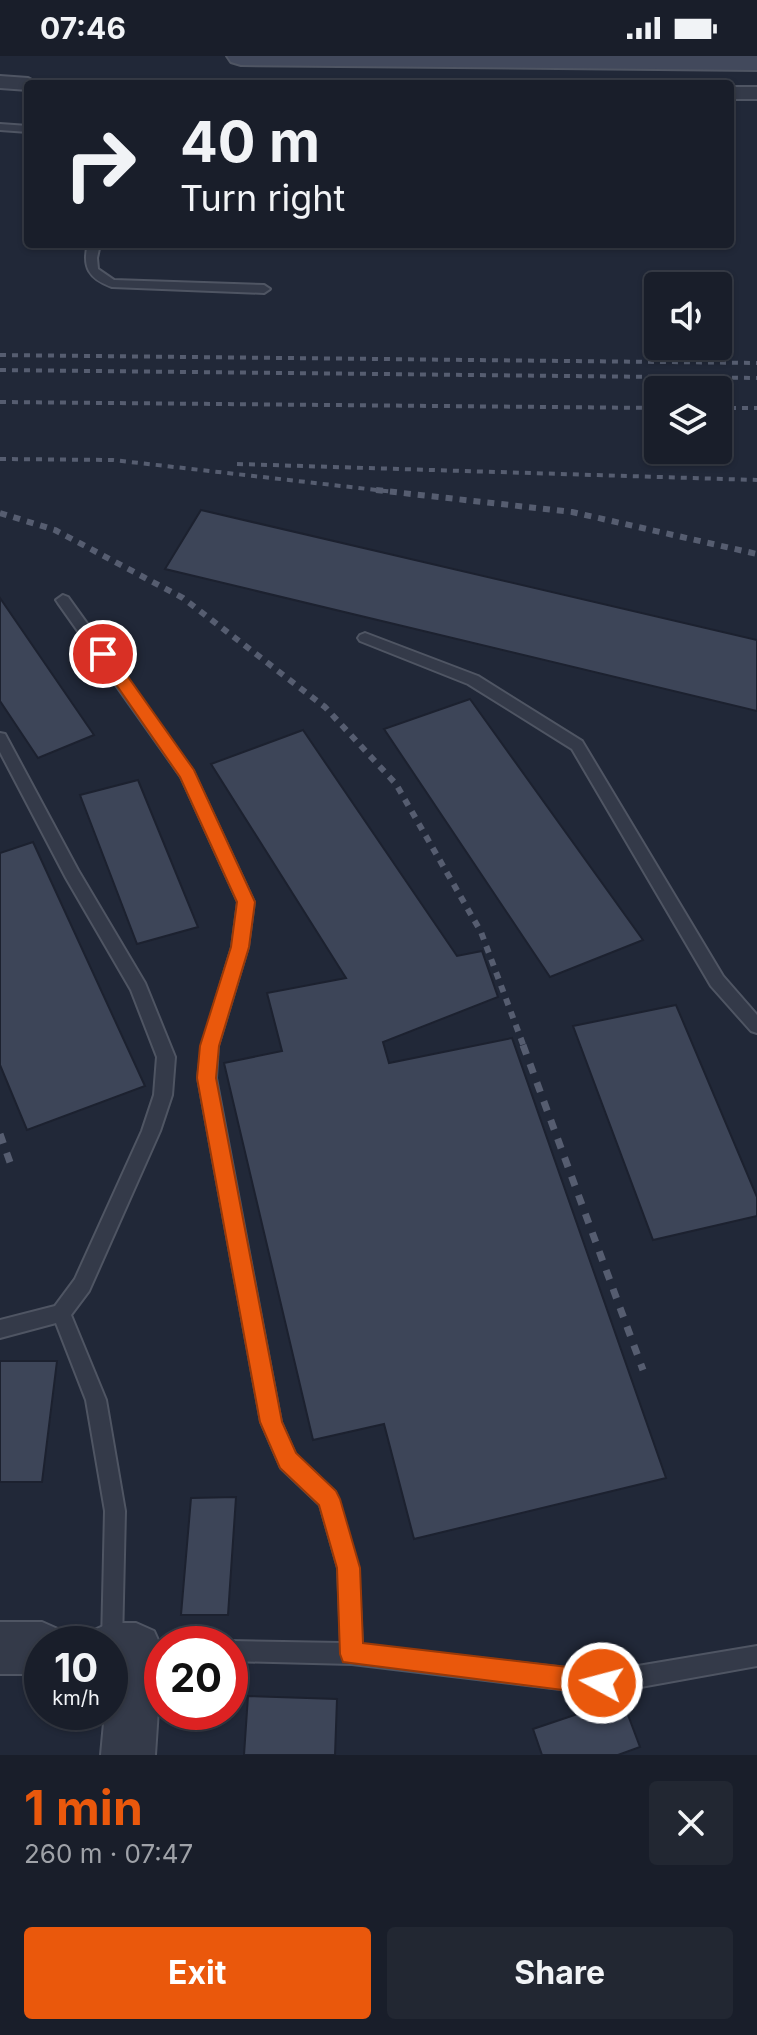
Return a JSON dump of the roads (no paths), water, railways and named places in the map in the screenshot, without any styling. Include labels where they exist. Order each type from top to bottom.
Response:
[{"type":"main road","points":[[241,56],[714,58],[757,61]]},
{"type":"street","points":[[0,82],[24,84]]},
{"type":"street","points":[[734,93],[757,93]]},
{"type":"street","points":[[0,1648],[24,1648]]},
{"type":"street","points":[[128,1755],[130,1649]]},
{"type":"lane","points":[[0,127],[24,129]]},
{"type":"lane","points":[[93,248],[90,269],[96,277],[112,283],[264,289]]},
{"type":"lane","points":[[63,600],[188,775],[246,902],[240,947],[210,1046],[207,1078],[271,1422],[288,1461],[328,1499],[348,1568],[352,1654]]},
{"type":"lane","points":[[365,638],[473,680],[577,745],[717,981],[757,1026]]},
{"type":"lane","points":[[0,738],[72,874],[139,988],[166,1057],[163,1095],[151,1131],[82,1285],[61,1313],[0,1329]]},
{"type":"lane","points":[[61,1313],[96,1400],[115,1511],[130,1649]]},
{"type":"lane","points":[[248,1651],[352,1654],[602,1683],[757,1656]]},
{"type":"railway","points":[[0,355],[757,363]]},
{"type":"railway","points":[[0,370],[757,378]]},
{"type":"railway","points":[[0,402],[644,408]]},
{"type":"railway","points":[[732,408],[757,408]]},
{"type":"railway","points":[[0,459],[113,460],[394,492]]},
{"type":"railway","points":[[237,464],[757,480]]},
{"type":"railway","points":[[376,490],[572,512],[757,554]]},
{"type":"railway","points":[[0,513],[55,530],[183,598],[325,707],[396,784],[481,932],[524,1047]]},
{"type":"railway","points":[[523,1045],[643,1370]]},
{"type":"railway","points":[[0,1134],[12,1168]]}]
